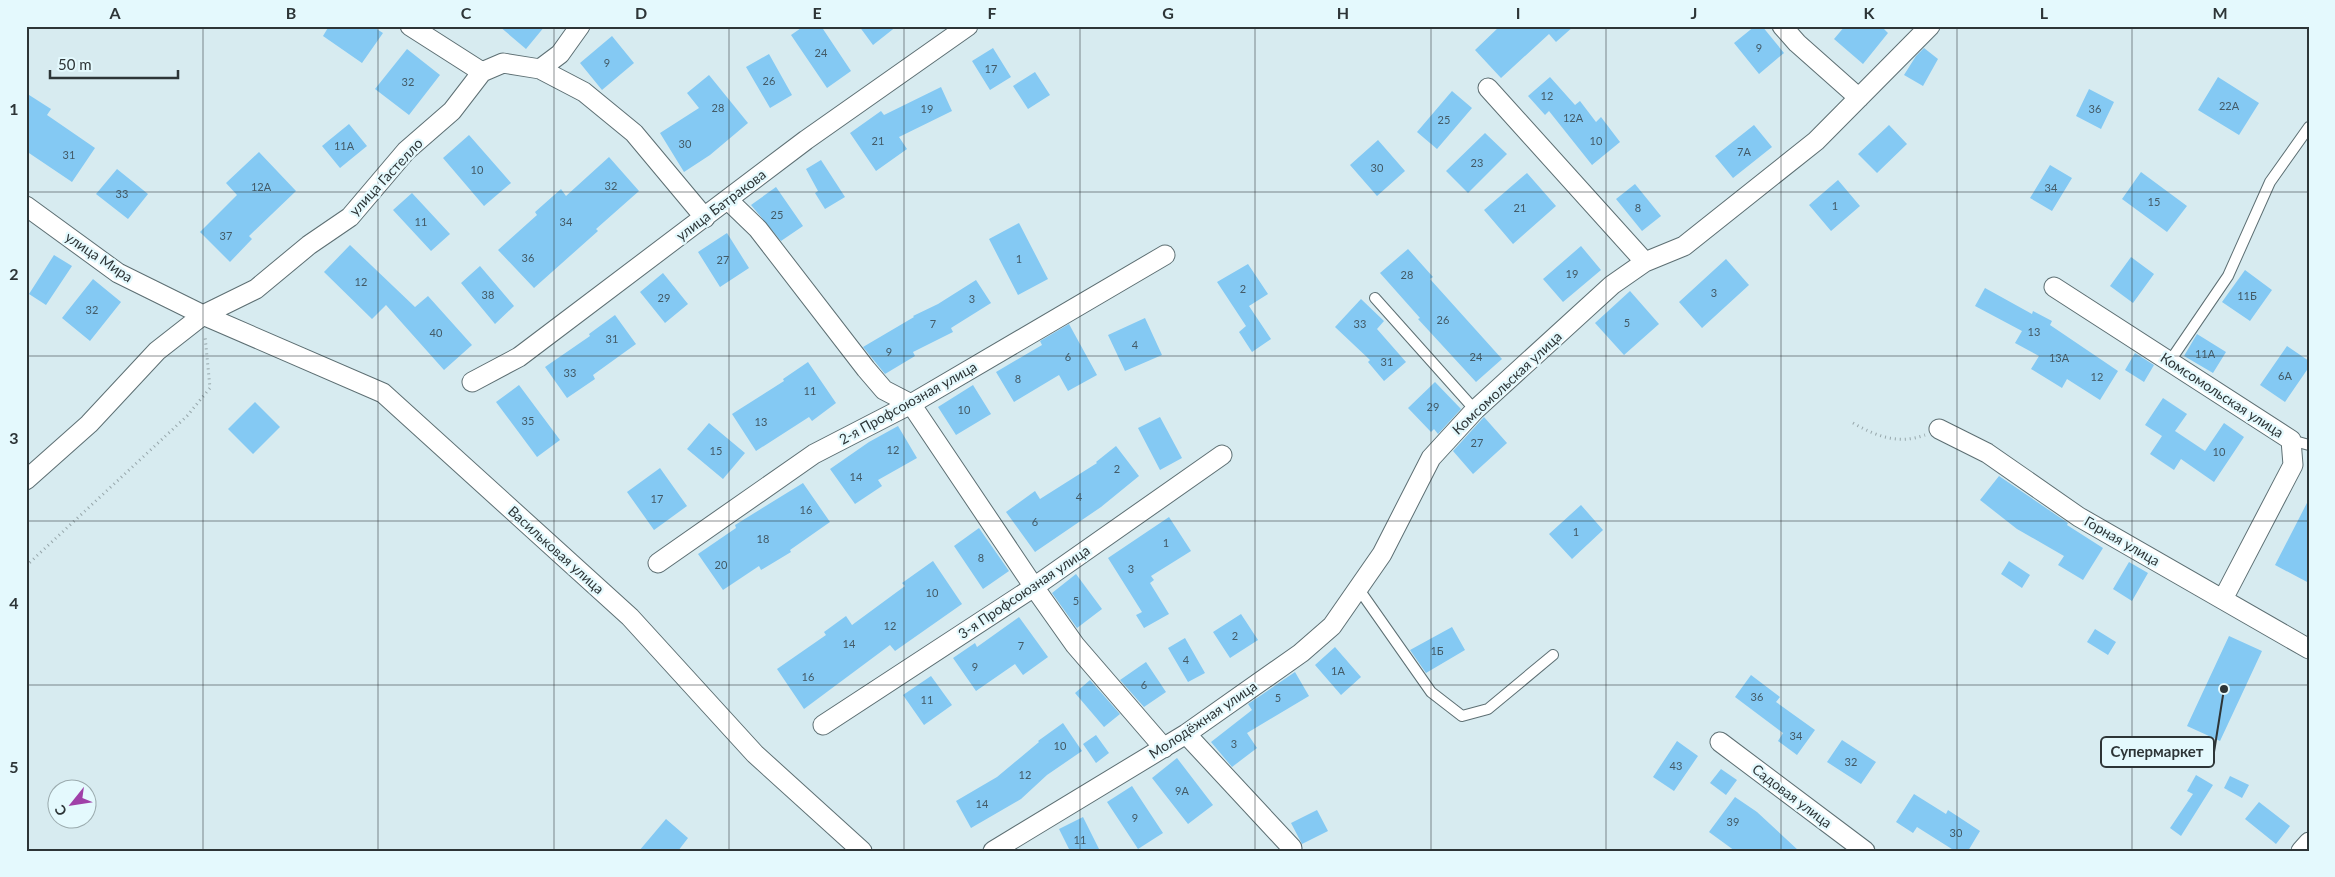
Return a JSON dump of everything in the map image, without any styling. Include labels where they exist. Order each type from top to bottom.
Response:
[{"type":"street","points":[[410,26],[482,72],[503,63],[540,69],[584,92],[634,133],[705,218]]},
{"type":"street","points":[[540,69],[560,54],[580,26]]},
{"type":"street","name":"улица Батракова","points":[[472,382],[519,357],[806,140],[968,26]]},
{"type":"street","points":[[1782,26],[1797,43],[1859,98]]},
{"type":"street","name":"Комсомольская улица","points":[[1382,554],[1431,458],[1475,410],[1612,285],[1645,262],[1684,246],[1816,141],[1930,26]]},
{"type":"street","name":"улица Гастелло","points":[[26,480],[89,424],[157,351],[203,316],[256,290],[309,245],[350,217],[406,152],[452,111],[482,72]]},
{"type":"street","points":[[1488,88],[1645,262]]},
{"type":"street","points":[[728,200],[758,229],[884,390],[912,404],[1075,645],[1164,748]]},
{"type":"street","name":"улица Мира","points":[[26,206],[118,273],[203,316]]},
{"type":"street","name":"2-я Профсоюзная улица","points":[[658,563],[814,454],[912,404],[1165,255]]},
{"type":"street","name":"Комсомольская улица","points":[[2054,287],[2170,362],[2300,442],[2293,466],[2223,599]]},
{"type":"street","name":"Васильковая улица","points":[[203,316],[383,393],[630,617],[755,754],[862,851]]},
{"type":"street","name":"Горная улица","points":[[1939,428],[1987,452],[2079,517],[2309,649]]},
{"type":"street","name":"3-я Профсоюзная улица","points":[[823,725],[1034,587],[1222,455]]},
{"type":"street","name":"Молодёжная улица","points":[[993,851],[1186,734],[1301,653],[1332,626],[1382,554]]},
{"type":"street","points":[[1186,734],[1292,848]]},
{"type":"street","name":"Садовая улица","points":[[1720,742],[1865,851]]},
{"type":"street","points":[[2301,851],[2309,842]]},
{"type":"lane","points":[[2170,362],[2228,276],[2270,182],[2309,127]]},
{"type":"lane","points":[[1376,298],[1475,410]]},
{"type":"lane","points":[[1358,588],[1431,692],[1462,716],[1488,709],[1553,655]]},
{"type":"path","points":[[26,566],[187,416],[210,388],[203,316]]},
{"type":"path","points":[[1853,423],[1887,439],[1914,438],[1939,428]]},
{"type":"building","points":[[329,26],[372,26],[383,33],[362,63],[323,36]]},
{"type":"building","points":[[499,26],[545,26],[526,49]]},
{"type":"building","points":[[804,26],[821,26],[851,71],[827,88],[791,35]]},
{"type":"building","points":[[859,26],[897,26],[873,45]]},
{"type":"building","points":[[1500,26],[1574,26],[1556,42],[1549,34],[1501,78],[1475,50]]},
{"type":"building","points":[[1755,26],[1762,26],[1784,53],[1759,74],[1734,43]]},
{"type":"building","points":[[1845,26],[1881,26],[1888,33],[1863,64],[1834,39]]},
{"type":"building","points":[[612,36],[634,63],[602,90],[580,63]]},
{"type":"building","points":[[993,48],[1011,77],[990,90],[972,61]]},
{"type":"building","points":[[1924,48],[1938,59],[1923,86],[1904,75],[1916,56]]},
{"type":"building","points":[[407,49],[440,75],[409,115],[375,89]]},
{"type":"building","points":[[769,54],[792,95],[770,108],[746,67]]},
{"type":"building","points":[[1035,72],[1050,95],[1028,109],[1013,86]]},
{"type":"building","points":[[709,75],[748,123],[710,155],[684,172],[660,133],[699,108],[687,93]]},
{"type":"building","points":[[1550,77],[1575,105],[1580,101],[1596,122],[1601,117],[1620,142],[1592,165],[1549,111],[1545,115],[1528,96]]},
{"type":"building","points":[[2218,77],[2259,103],[2239,135],[2198,110]]},
{"type":"building","points":[[941,87],[952,111],[899,137],[907,149],[876,171],[850,133],[881,111],[884,115]]},
{"type":"building","points":[[2089,89],[2114,102],[2101,129],[2076,116]]},
{"type":"building","points":[[1452,91],[1472,108],[1437,149],[1417,132]]},
{"type":"building","points":[[26,93],[51,109],[47,115],[95,148],[72,182],[26,151]]},
{"type":"building","points":[[349,124],[367,146],[340,168],[322,146]]},
{"type":"building","points":[[1754,125],[1772,147],[1733,178],[1715,156]]},
{"type":"building","points":[[1889,125],[1907,144],[1877,173],[1858,154]]},
{"type":"building","points":[[1485,133],[1507,154],[1468,193],[1446,171]]},
{"type":"building","points":[[469,135],[511,183],[484,206],[443,158]]},
{"type":"building","points":[[1378,140],[1405,171],[1377,196],[1350,165]]},
{"type":"building","points":[[259,152],[296,191],[249,236],[252,239],[230,262],[200,232],[237,195],[226,183]]},
{"type":"building","points":[[609,157],[639,191],[596,229],[598,231],[534,288],[498,250],[537,215],[535,212],[561,189],[566,196]]},
{"type":"building","points":[[821,160],[845,197],[825,209],[815,193],[818,191],[806,169]]},
{"type":"building","points":[[2050,165],[2072,178],[2052,211],[2030,198]]},
{"type":"building","points":[[117,169],[148,194],[128,219],[96,194]]},
{"type":"building","points":[[2141,172],[2187,206],[2167,232],[2122,199]]},
{"type":"building","points":[[1527,173],[1556,206],[1513,244],[1484,210]]},
{"type":"building","points":[[1838,180],[1860,206],[1831,231],[1809,205]]},
{"type":"building","points":[[1635,184],[1661,216],[1642,231],[1616,199]]},
{"type":"building","points":[[776,187],[803,226],[781,241],[751,205]]},
{"type":"building","points":[[412,193],[450,234],[431,251],[393,210]]},
{"type":"building","points":[[1019,223],[1048,279],[1018,295],[989,239]]},
{"type":"building","points":[[727,233],[749,268],[720,287],[698,252]]},
{"type":"building","points":[[350,245],[415,307],[428,296],[472,345],[444,370],[386,305],[372,319],[324,272]]},
{"type":"building","points":[[1581,246],[1601,270],[1563,302],[1543,279]]},
{"type":"building","points":[[1408,249],[1433,277],[1430,279],[1502,359],[1476,382],[1418,319],[1420,318],[1380,273]]},
{"type":"building","points":[[54,255],[72,266],[46,305],[29,294]]},
{"type":"building","points":[[2131,257],[2154,274],[2133,303],[2110,286]]},
{"type":"building","points":[[1726,259],[1749,285],[1702,328],[1679,302]]},
{"type":"building","points":[[1248,264],[1268,294],[1249,306],[1271,339],[1252,352],[1239,332],[1246,326],[1217,282]]},
{"type":"building","points":[[480,266],[514,306],[495,324],[461,283]]},
{"type":"building","points":[[2245,270],[2272,290],[2250,321],[2222,302]]},
{"type":"building","points":[[663,273],[688,304],[665,323],[640,292]]},
{"type":"building","points":[[93,279],[121,302],[90,341],[62,318]]},
{"type":"building","points":[[976,280],[991,303],[951,328],[953,332],[913,352],[915,356],[885,374],[863,347],[913,316],[938,304]]},
{"type":"building","points":[[1985,288],[2032,314],[2033,311],[2052,321],[2050,325],[2118,371],[2100,400],[2067,379],[2062,388],[2031,369],[2039,356],[2015,343],[2022,331],[1975,306]]},
{"type":"building","points":[[1630,291],[1659,324],[1624,355],[1595,323]]},
{"type":"building","points":[[1361,299],[1384,321],[1377,329],[1406,362],[1384,381],[1368,362],[1370,360],[1335,327]]},
{"type":"building","points":[[615,315],[636,344],[593,375],[595,379],[567,398],[545,367],[590,336],[589,334]]},
{"type":"building","points":[[1145,318],[1162,355],[1125,371],[1108,335]]},
{"type":"building","points":[[1069,324],[1097,375],[1068,391],[1059,375],[1014,402],[996,372],[1042,345],[1040,341]]},
{"type":"building","points":[[2197,334],[2226,352],[2213,373],[2184,356]]},
{"type":"building","points":[[2287,346],[2309,361],[2309,367],[2285,402],[2260,385]]},
{"type":"building","points":[[2135,353],[2154,365],[2144,382],[2125,370]]},
{"type":"building","points":[[808,362],[836,403],[812,421],[809,417],[756,451],[732,414],[784,381],[783,379]]},
{"type":"building","points":[[1435,382],[1461,409],[1438,434],[1434,429],[1431,432],[1408,408]]},
{"type":"building","points":[[519,385],[560,440],[537,457],[496,402]]},
{"type":"building","points":[[973,385],[991,414],[956,435],[938,407]]},
{"type":"building","points":[[2163,398],[2187,414],[2175,431],[2205,451],[2224,423],[2244,437],[2214,482],[2181,459],[2174,470],[2150,454],[2162,436],[2145,425]]},
{"type":"building","points":[[255,402],[280,427],[253,454],[228,429]]},
{"type":"building","points":[[1160,417],[1182,458],[1160,470],[1138,428]]},
{"type":"building","points":[[1484,417],[1507,443],[1473,474],[1453,451]]},
{"type":"building","points":[[709,423],[745,453],[723,479],[687,449]]},
{"type":"building","points":[[898,426],[917,458],[878,480],[882,486],[855,504],[830,469],[869,442]]},
{"type":"building","points":[[1116,446],[1139,476],[1101,507],[1035,552],[1006,512],[1035,491],[1040,499],[1097,463]]},
{"type":"building","points":[[660,468],[687,506],[654,530],[627,492]]},
{"type":"building","points":[[1999,476],[2068,523],[2067,525],[2103,548],[2083,580],[2058,565],[2064,556],[2017,529],[1980,500]]},
{"type":"building","points":[[803,483],[830,522],[790,550],[791,552],[761,570],[759,566],[723,590],[698,554],[736,528],[735,525]]},
{"type":"building","points":[[2309,499],[2309,583],[2275,565]]},
{"type":"building","points":[[1581,505],[1603,530],[1572,559],[1549,534]]},
{"type":"building","points":[[1169,517],[1191,551],[1151,576],[1154,580],[1150,583],[1169,614],[1144,628],[1136,615],[1142,612],[1108,558]]},
{"type":"building","points":[[979,528],[1009,571],[983,589],[954,546]]},
{"type":"building","points":[[933,561],[962,604],[895,651],[890,645],[804,709],[777,669],[826,635],[824,632],[846,616],[852,625],[905,586],[902,583]]},
{"type":"building","points":[[2009,561],[2030,575],[2022,588],[2001,574]]},
{"type":"building","points":[[2129,562],[2148,573],[2132,601],[2113,589]]},
{"type":"building","points":[[1076,574],[1102,609],[1077,628],[1052,593]]},
{"type":"building","points":[[1241,614],[1258,640],[1230,658],[1213,632]]},
{"type":"building","points":[[1019,617],[1048,657],[1023,675],[1015,664],[976,691],[953,658],[975,643],[977,647]]},
{"type":"building","points":[[1452,627],[1465,650],[1426,673],[1410,650]]},
{"type":"building","points":[[2095,629],[2116,642],[2108,655],[2087,642]]},
{"type":"building","points":[[2229,636],[2262,651],[2220,741],[2187,726]]},
{"type":"building","points":[[1185,638],[1205,673],[1188,682],[1168,648]]},
{"type":"building","points":[[1335,647],[1361,677],[1341,695],[1315,665]]},
{"type":"building","points":[[1146,662],[1166,692],[1144,707],[1120,680]]},
{"type":"building","points":[[1295,672],[1309,696],[1247,733],[1257,748],[1232,767],[1211,742],[1252,710],[1248,704]]},
{"type":"building","points":[[1751,675],[1780,697],[1776,702],[1815,730],[1797,755],[1778,741],[1783,733],[1735,697]]},
{"type":"building","points":[[931,676],[952,705],[924,725],[903,695]]},
{"type":"building","points":[[1090,680],[1120,714],[1104,727],[1075,693]]},
{"type":"building","points":[[1063,723],[1082,751],[1047,775],[1021,799],[971,828],[956,801],[997,777],[1038,741]]},
{"type":"building","points":[[1096,735],[1109,753],[1096,763],[1083,744]]},
{"type":"building","points":[[1842,740],[1876,762],[1861,784],[1827,762]]},
{"type":"building","points":[[1677,741],[1698,756],[1674,791],[1653,777]]},
{"type":"building","points":[[1177,758],[1213,805],[1188,824],[1152,778]]},
{"type":"building","points":[[1721,769],[1737,780],[1726,795],[1710,783]]},
{"type":"building","points":[[2196,775],[2213,785],[2181,836],[2170,828],[2193,794],[2187,791]]},
{"type":"building","points":[[2230,776],[2249,785],[2242,798],[2224,788]]},
{"type":"building","points":[[1132,786],[1163,833],[1138,849],[1107,802]]},
{"type":"building","points":[[1914,794],[1946,814],[1948,810],[1980,831],[1968,851],[1955,851],[1917,827],[1913,833],[1896,822]]},
{"type":"building","points":[[1735,797],[1757,812],[1799,851],[1735,851],[1709,832]]},
{"type":"building","points":[[2259,802],[2290,826],[2276,844],[2245,819]]},
{"type":"building","points":[[1317,810],[1328,831],[1302,844],[1291,823]]},
{"type":"building","points":[[1083,817],[1100,851],[1070,851],[1059,829]]},
{"type":"building","points":[[666,819],[688,838],[678,851],[639,851]]},
{"type":"place","name":"Супермаркет","points":[[2224,689]]}]
